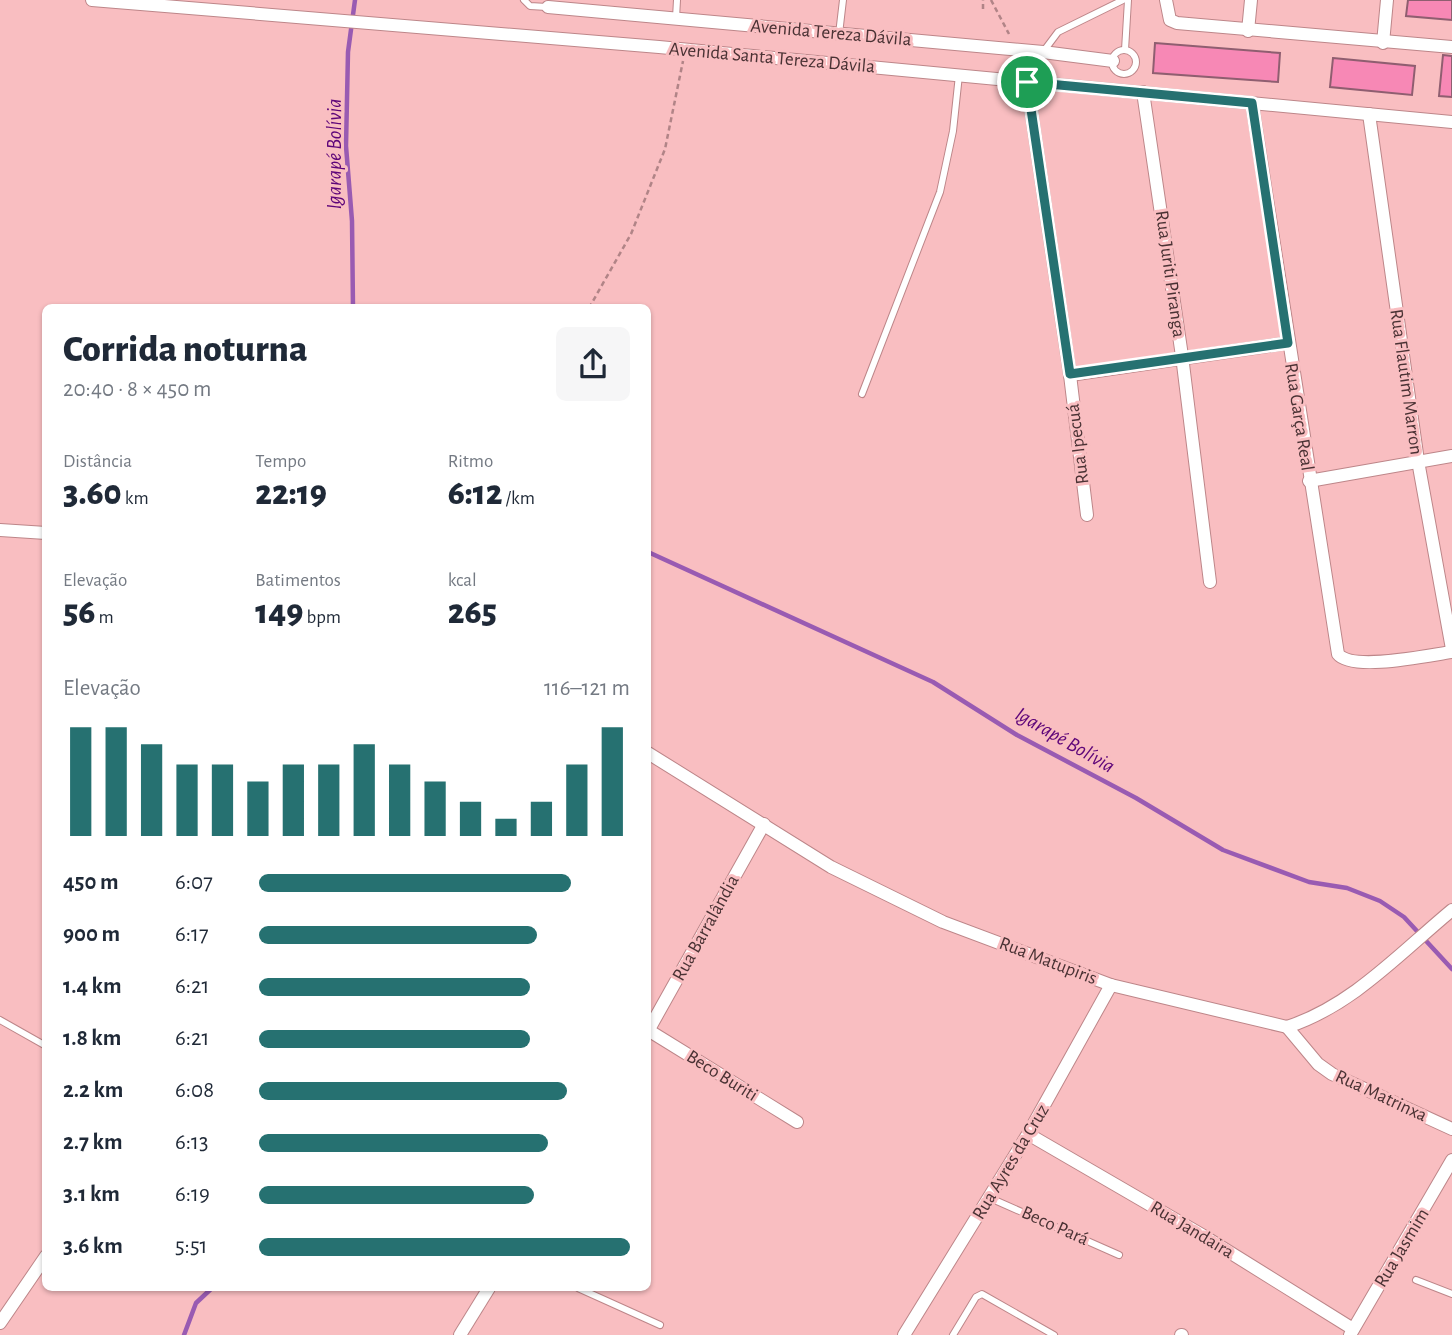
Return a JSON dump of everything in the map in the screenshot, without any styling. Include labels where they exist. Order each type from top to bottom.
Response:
[{"type":"street","name":"Avenida Santa Tereza Dávila","points":[[92,0],[685,50],[1452,122]]},
{"type":"street","points":[[1166,0],[1170,20],[1177,23],[1452,47]]},
{"type":"street","points":[[1248,31],[1251,0]]},
{"type":"street","points":[[1383,43],[1387,0]]},
{"type":"street","name":"Avenida Tereza Dávila","points":[[548,7],[1043,52],[1113,61]]},
{"type":"street","name":"Rua Ipecuá","points":[[1027,82],[1070,374],[1087,515]]},
{"type":"street","name":"Rua Juriti Piranga","points":[[1143,92],[1182,356],[1210,582]]},
{"type":"street","name":"Rua Garça Real","points":[[1252,103],[1309,481],[1341,658],[1349,661],[1391,661],[1452,650]]},
{"type":"street","name":"Rua Flautim Marron","points":[[1369,114],[1418,461],[1452,650]]},
{"type":"street","points":[[1070,374],[1288,343]]},
{"type":"street","points":[[1309,481],[1452,456]]},
{"type":"street","points":[[0,530],[42,533]]},
{"type":"street","name":"Rua Matupiris","points":[[651,755],[831,867],[943,922],[1111,985],[1287,1027]]},
{"type":"street","name":"Rua Barralândia","points":[[651,1026],[764,824]]},
{"type":"street","points":[[1287,1027],[1313,1019],[1337,1005],[1452,910]]},
{"type":"street","name":"Rua Ayres da Cruz","points":[[904,1335],[1028,1134],[1111,985]]},
{"type":"street","name":"Rua Matrinxa","points":[[1287,1027],[1318,1064],[1332,1074],[1452,1129]]},
{"type":"street","name":"Beco Buriti","points":[[651,1033],[797,1122]]},
{"type":"street","name":"Rua Jandaira","points":[[1028,1134],[1202,1234],[1352,1332]]},
{"type":"street","name":"Rua Jasmim","points":[[1352,1332],[1416,1227],[1452,1160]]},
{"type":"street","points":[[0,1323],[42,1262]]},
{"type":"street","points":[[460,1335],[487,1291]]},
{"type":"lane","points":[[524,0],[530,6],[548,7]]},
{"type":"lane","points":[[676,18],[677,0]]},
{"type":"lane","points":[[839,34],[843,0]]},
{"type":"lane","points":[[1043,52],[1058,32],[1126,0],[1125,50]]},
{"type":"lane","points":[[1125,50],[1136,58],[1134,69],[1120,72],[1113,61],[1118,52],[1125,50]]},
{"type":"lane","points":[[862,394],[940,192],[953,131],[959,75]]},
{"type":"lane","points":[[0,1020],[42,1044]]},
{"type":"lane","name":"Beco Pará","points":[[990,1198],[1119,1255]]},
{"type":"lane","points":[[1416,1280],[1452,1294]]},
{"type":"lane","points":[[585,1291],[660,1325]]},
{"type":"lane","points":[[953,1335],[976,1297],[982,1294],[1054,1335]]},
{"type":"path","points":[[983,9],[984,0]]},
{"type":"path","points":[[991,0],[1017,50]]},
{"type":"path","points":[[591,304],[631,234],[665,149],[685,50]]},
{"type":"building","points":[[1408,0],[1452,0],[1452,20],[1406,16]]},
{"type":"building","points":[[1155,43],[1280,53],[1278,82],[1153,73]]},
{"type":"building","points":[[1443,55],[1452,56],[1452,97],[1439,96]]},
{"type":"building","points":[[1333,58],[1415,66],[1412,95],[1330,87]]},
{"type":"waterway","name":"Igarapé Bolívia","points":[[353,304],[352,221],[346,146],[348,52],[355,0]]},
{"type":"waterway","name":"Igarapé Bolívia","points":[[651,553],[933,682],[1017,735],[1136,798],[1223,850],[1309,882],[1347,888],[1380,901],[1404,917],[1452,969]]},
{"type":"waterway","points":[[184,1335],[196,1303],[209,1291]]},
{"type":"route","points":[[1027,82],[1252,103],[1288,343],[1070,374],[1027,82]]}]
